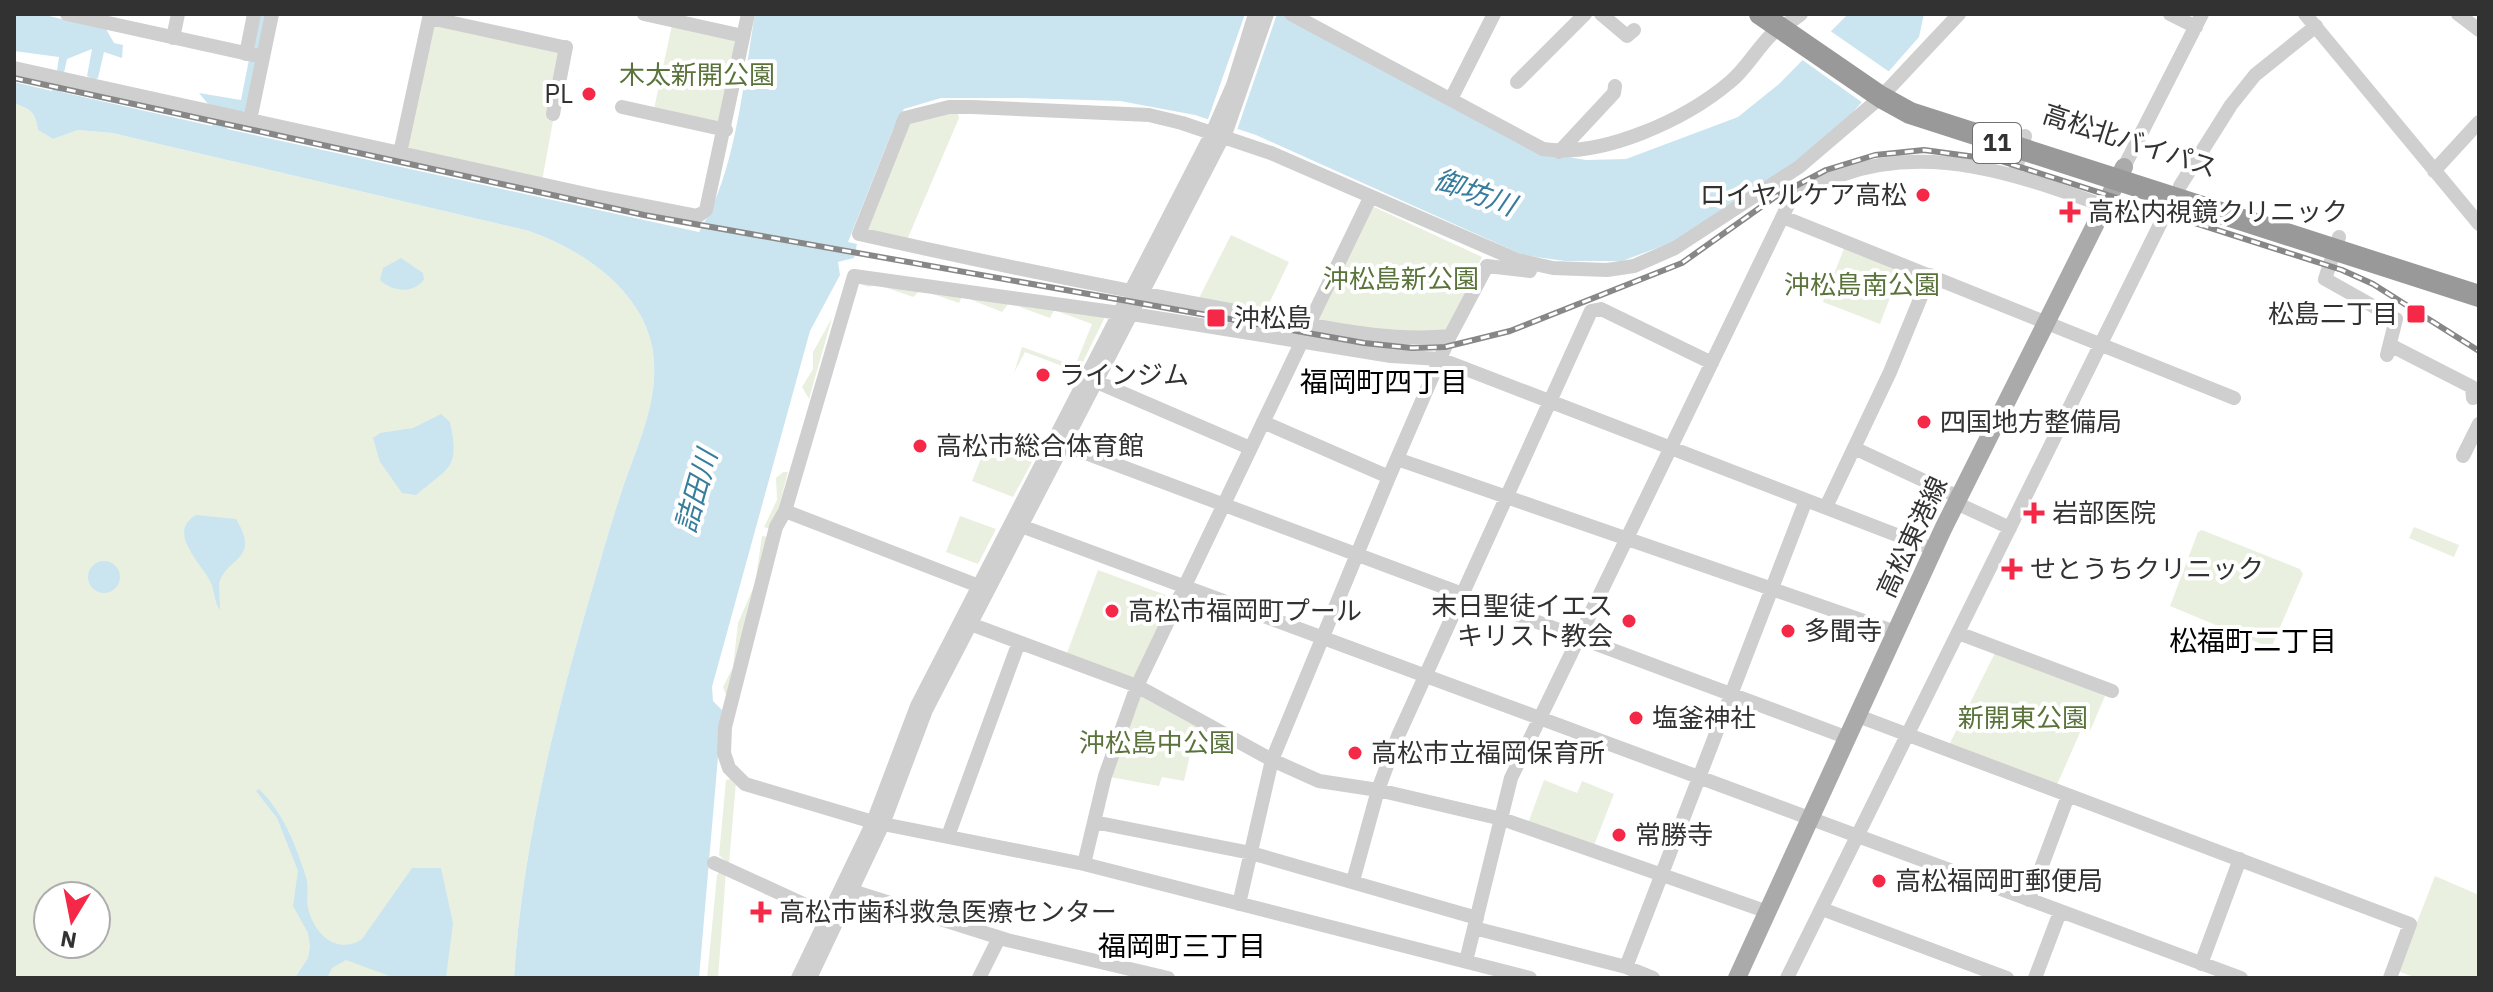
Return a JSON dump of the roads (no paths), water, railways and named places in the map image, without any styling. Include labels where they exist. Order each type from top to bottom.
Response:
[{"type":"highway","name":"高松北バイパス","points":[[1760,14],[1789,19],[1815,44],[1926,119],[2023,143],[2337,243],[2479,283]]},
{"type":"highway","name":"高松北バイパス","points":[[2337,243],[2479,296]]},
{"type":"main road","name":"高松東港線","points":[[1737,978],[1933,549],[2121,174]]},
{"type":"street","points":[[67,14],[263,57]]},
{"type":"street","points":[[173,38],[178,14]]},
{"type":"street","points":[[246,54],[254,14]]},
{"type":"street","points":[[250,120],[272,14]]},
{"type":"street","points":[[644,14],[743,36]]},
{"type":"street","points":[[14,68],[698,216],[706,210],[726,130],[748,14]]},
{"type":"street","points":[[1219,131],[1255,14]]},
{"type":"street","points":[[798,978],[852,891],[917,706],[1018,524],[1219,131],[1267,14]]},
{"type":"street","points":[[1291,14],[1543,149],[1559,152],[1594,150],[1689,111],[1734,79],[1789,19]]},
{"type":"street","points":[[1451,99],[1494,14]]},
{"type":"street","points":[[1517,82],[1585,14]]},
{"type":"street","points":[[1601,14],[1627,36],[1634,30]]},
{"type":"street","points":[[1450,336],[1392,337],[1309,324],[1137,293],[859,234],[905,118],[949,107],[1134,114],[1219,131],[1481,246],[1538,266],[1607,270],[1656,258],[1799,167],[1959,14]]},
{"type":"street","points":[[2121,174],[2199,20],[2170,14]]},
{"type":"street","points":[[2458,14],[2479,30]]},
{"type":"street","points":[[400,153],[430,16],[565,47],[553,114]]},
{"type":"street","points":[[1787,978],[2177,192],[2231,105],[2310,18],[2479,224]]},
{"type":"street","points":[[1559,152],[1614,93],[1615,86]]},
{"type":"street","points":[[622,107],[726,130]]},
{"type":"street","points":[[2434,171],[2478,123]]},
{"type":"street","points":[[2014,176],[2023,143]]},
{"type":"street","points":[[1466,961],[1511,778],[1794,195],[1811,185],[1880,164],[1950,161],[2014,176],[2105,206]]},
{"type":"street","points":[[1309,324],[1370,198]]},
{"type":"street","points":[[1783,217],[2234,398]]},
{"type":"street","points":[[2337,243],[2325,279],[2396,319],[2388,350],[2472,387],[2473,398]]},
{"type":"street","points":[[1239,904],[1272,760],[1321,637],[1450,336],[1487,266],[1529,272],[1538,266]]},
{"type":"street","points":[[1826,507],[1930,275]]},
{"type":"street","points":[[1530,978],[1084,864],[878,823],[745,784],[729,768],[724,753],[725,727],[776,527],[785,511],[854,276],[1126,313],[1391,356],[1440,359],[1933,549]]},
{"type":"street","points":[[1353,881],[1378,790],[1425,676],[1591,311],[1597,308],[1712,363]]},
{"type":"street","points":[[1018,524],[1097,382],[1126,313]]},
{"type":"street","points":[[1084,864],[1105,776],[1137,686],[1302,341]]},
{"type":"street","points":[[1097,382],[1250,448]]},
{"type":"street","points":[[1263,422],[1389,477]]},
{"type":"street","points":[[2463,456],[2479,424]]},
{"type":"street","points":[[1064,445],[1848,738]]},
{"type":"street","points":[[1854,448],[2010,528]]},
{"type":"street","points":[[1397,459],[1896,632]]},
{"type":"street","points":[[1626,967],[1806,500]]},
{"type":"street","points":[[785,511],[984,588]]},
{"type":"street","points":[[1018,524],[2241,978]]},
{"type":"street","points":[[966,622],[1137,686],[1272,760],[1319,781],[1378,790],[1502,819],[1768,912]]},
{"type":"street","points":[[1958,633],[2112,691]]},
{"type":"street","points":[[948,836],[1019,642]]},
{"type":"street","points":[[1858,716],[2410,924],[2390,978]]},
{"type":"street","points":[[2029,900],[2068,796]]},
{"type":"street","points":[[1094,822],[1251,853],[1353,881],[1653,978]]},
{"type":"street","points":[[810,978],[833,918],[878,823]]},
{"type":"street","points":[[2201,964],[2240,859]]},
{"type":"street","points":[[714,863],[833,918]]},
{"type":"street","points":[[852,891],[999,938],[1168,978]]},
{"type":"street","points":[[1822,909],[2007,978]]},
{"type":"street","points":[[2035,978],[2060,912]]},
{"type":"street","points":[[979,978],[999,938]]},
{"type":"water","points":[[14,14],[40,14],[106,29],[114,43],[123,45],[122,58],[104,52],[98,78],[94,80],[87,76],[92,49],[67,59],[64,73],[57,71],[59,57],[14,51]]},
{"type":"water","points":[[258,14],[270,14],[249,112],[231,111],[227,129],[699,232],[712,209],[730,155],[755,14],[1281,14],[1544,153],[1586,160],[1626,159],[1738,117],[1779,84],[1848,14],[1924,14],[1919,37],[1853,112],[1802,158],[1676,241],[1622,261],[1565,261],[1523,255],[1256,135],[1195,115],[1120,101],[1021,98],[941,98],[904,109],[848,242],[857,244],[854,258],[838,262],[840,275],[810,331],[712,687],[713,701],[722,710],[699,978],[514,978],[525,879],[543,780],[579,634],[650,406],[653,352],[637,310],[608,276],[570,249],[529,231],[112,133],[78,130],[53,139],[38,130],[32,112],[14,103],[14,82],[52,91],[55,81],[62,83],[61,92],[212,126],[216,106],[208,104],[199,93],[241,100]]},
{"type":"water","points":[[401,258],[423,273],[424,280],[414,288],[396,289],[380,280],[383,268]]},
{"type":"water","points":[[441,414],[450,422],[453,437],[450,465],[416,495],[402,493],[380,462],[373,438],[380,433],[413,428]]},
{"type":"water","points":[[196,515],[236,519],[243,532],[244,550],[219,583],[220,610],[210,581],[185,539],[184,530]]},
{"type":"water","points":[[104,561],[115,566],[120,577],[115,588],[104,593],[93,588],[88,577],[93,566]]},
{"type":"water","points":[[259,789],[275,808],[293,841],[306,877],[307,904],[315,926],[335,943],[352,944],[362,939],[412,868],[441,868],[453,923],[446,978],[395,978],[346,960],[332,968],[327,978],[295,978],[308,958],[310,947],[308,933],[293,906],[298,871],[277,818],[256,791]]},
{"type":"railway","points":[[14,78],[644,215],[1364,343],[1412,348],[1445,347],[1510,331],[1682,263],[1775,197],[1826,170],[1875,155],[1924,150],[1998,160],[2342,270],[2373,284],[2479,351]]},
{"type":"place","name":"PL","points":[[589,94]]},
{"type":"place","name":"ロイヤルケア高松","points":[[1923,195]]},
{"type":"place","name":"高松内視鏡クリニック","points":[[2070,212]]},
{"type":"place","name":"松島二丁目","points":[[2416,314]]},
{"type":"place","name":"沖松島","points":[[1216,318]]},
{"type":"place","name":"ラインジム","points":[[1043,375]]},
{"type":"place","name":"四国地方整備局","points":[[1924,422]]},
{"type":"place","name":"高松市総合体育館","points":[[920,446]]},
{"type":"place","name":"岩部医院","points":[[2034,513]]},
{"type":"place","name":"せとうちクリニック","points":[[2012,569]]},
{"type":"place","name":"高松市福岡町プール","points":[[1112,611]]},
{"type":"place","name":"末日聖徒イエス キリスト教会","points":[[1629,621]]},
{"type":"place","name":"多聞寺","points":[[1788,631]]},
{"type":"place","name":"塩釜神社","points":[[1636,718]]},
{"type":"place","name":"高松市立福岡保育所","points":[[1355,753]]},
{"type":"place","name":"常勝寺","points":[[1619,835]]},
{"type":"place","name":"高松福岡町郵便局","points":[[1879,881]]},
{"type":"place","name":"高松市歯科救急医療センター","points":[[761,912]]},
{"type":"district","name":"福岡町四丁目","points":[[1384,382]]},
{"type":"district","name":"松福町二丁目","points":[[2253,641]]},
{"type":"district","name":"福岡町三丁目","points":[[1182,946]]},
{"type":"park label","name":"木太新開公園","points":[[697,75]]},
{"type":"park label","name":"沖松島新公園","points":[[1401,279]]},
{"type":"park label","name":"沖松島南公園","points":[[1862,285]]},
{"type":"park label","name":"新開東公園","points":[[2023,718]]},
{"type":"park label","name":"沖松島中公園","points":[[1157,743]]},
{"type":"water label","name":"御坊川","points":[[1475,192]]},
{"type":"water label","name":"詰田川","points":[[696,491]]}]
